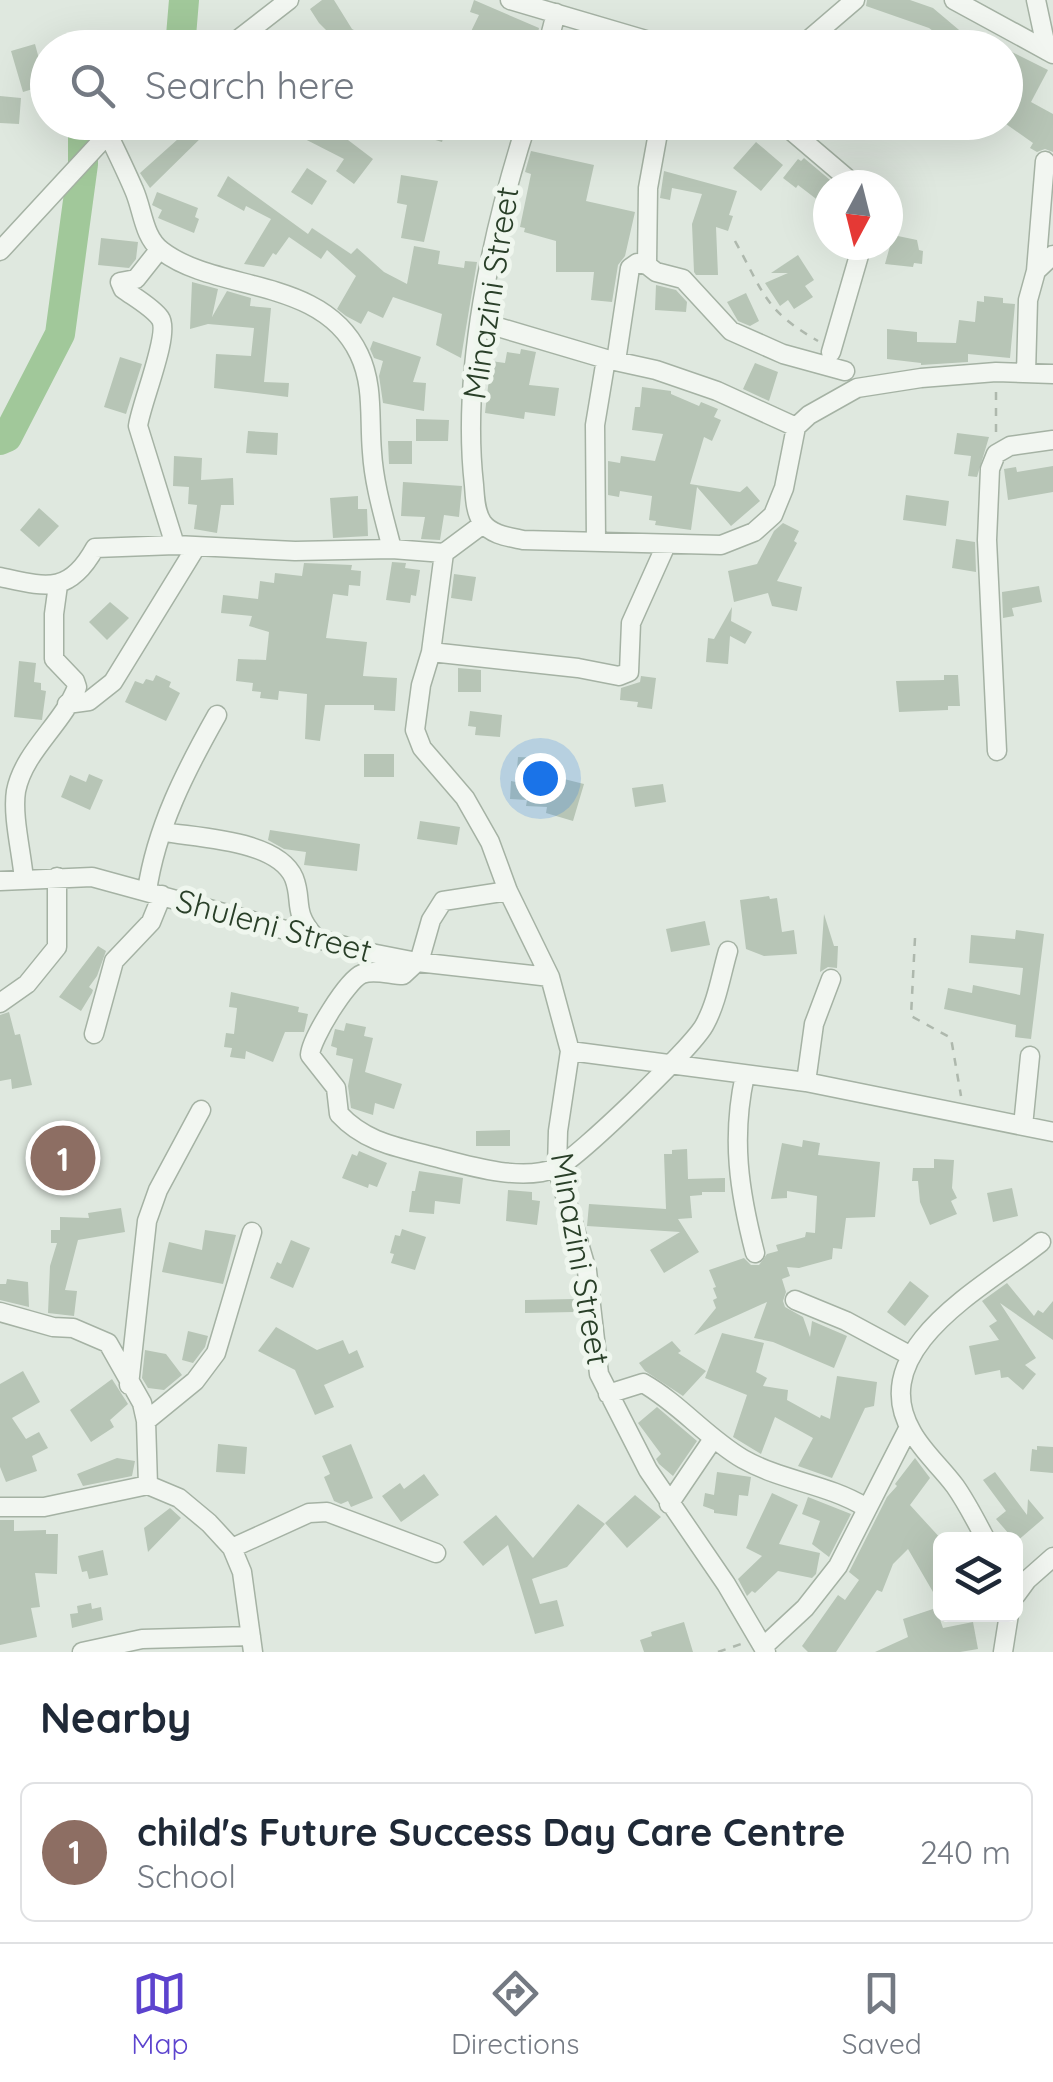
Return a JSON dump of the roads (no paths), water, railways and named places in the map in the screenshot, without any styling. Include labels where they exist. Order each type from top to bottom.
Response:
[{"type":"street","points":[[250,30],[289,0]]},
{"type":"street","points":[[510,0],[611,30]]},
{"type":"street","points":[[820,30],[855,0]]},
{"type":"street","points":[[954,0],[1009,30]]},
{"type":"street","points":[[1036,0],[1050,52]]},
{"type":"street","points":[[552,30],[556,14]]},
{"type":"street","points":[[1023,37],[1050,52]]},
{"type":"street","points":[[2,247],[102,140]]},
{"type":"street","points":[[111,140],[136,194],[148,234],[159,250],[209,272],[262,285],[300,300],[344,332],[358,351],[367,374],[376,484],[392,549]]},
{"type":"street","name":"Minazini Street","points":[[483,524],[477,510],[472,463],[471,401],[480,322],[521,140]]},
{"type":"street","points":[[647,265],[648,188],[657,140]]},
{"type":"street","points":[[801,140],[837,170]]},
{"type":"street","points":[[1040,278],[1046,161]]},
{"type":"street","points":[[159,250],[136,278],[120,282],[122,288],[159,316],[164,326],[163,340],[140,406],[138,426],[176,545]]},
{"type":"street","points":[[1026,373],[1028,300],[1053,255]]},
{"type":"street","points":[[831,352],[858,260]]},
{"type":"street","points":[[596,541],[596,426],[630,268],[637,263],[683,279],[732,330],[783,354],[845,371]]},
{"type":"street","points":[[480,322],[717,391],[796,427]]},
{"type":"street","points":[[0,577],[42,586],[58,585],[72,579],[96,548],[176,545],[444,553],[483,524],[496,534],[523,540],[722,545],[754,532],[774,515],[784,488],[796,427],[809,414],[857,388],[996,372],[1053,374]]},
{"type":"street","points":[[997,751],[987,540],[990,469],[996,454],[1010,446],[1053,440]]},
{"type":"street","points":[[431,652],[619,676],[629,672],[631,623],[666,545]]},
{"type":"street","points":[[67,704],[90,701],[113,682],[196,546]]},
{"type":"street","name":"Minazini Street","points":[[444,553],[431,652],[421,685],[415,730],[422,748],[465,798],[490,842],[508,891],[550,978],[570,1051],[558,1131],[557,1168],[587,1271],[599,1374],[670,1504],[726,1584],[762,1646]]},
{"type":"street","points":[[24,880],[16,809],[18,786],[27,764],[77,687],[54,658],[58,585]]},
{"type":"street","points":[[94,1034],[114,962],[151,922],[154,893],[150,868],[184,773],[217,716]]},
{"type":"street","points":[[164,832],[258,848],[281,860],[294,878],[303,923],[314,936]]},
{"type":"street","points":[[0,1003],[27,984],[57,947],[57,876]]},
{"type":"street","name":"Shuleni Street","points":[[0,881],[92,877],[418,962],[550,978]]},
{"type":"street","points":[[508,891],[443,902],[431,920],[418,962],[404,975],[361,974],[315,1038],[310,1055],[336,1088],[338,1114],[361,1135],[480,1169],[518,1172],[557,1168],[670,1064],[706,1024],[728,951]]},
{"type":"street","points":[[806,1082],[814,1024],[831,979]]},
{"type":"street","points":[[570,1051],[806,1082],[1053,1132]]},
{"type":"street","points":[[1023,1126],[1030,1056]]},
{"type":"street","points":[[745,1075],[736,1116],[744,1209],[755,1253]]},
{"type":"street","points":[[129,1385],[146,1221],[158,1190],[201,1110]]},
{"type":"street","points":[[146,1421],[195,1380],[216,1353],[252,1232]]},
{"type":"street","points":[[981,1532],[953,1484],[908,1427],[898,1394],[900,1378],[911,1356],[957,1303],[1040,1242]]},
{"type":"street","points":[[795,1300],[911,1356]]},
{"type":"street","points":[[0,1312],[53,1327],[74,1328],[108,1343],[142,1403],[148,1485]]},
{"type":"street","points":[[608,1394],[644,1384],[713,1439],[774,1474],[841,1492],[865,1508]]},
{"type":"street","points":[[762,1646],[804,1608],[838,1566],[908,1427]]},
{"type":"street","points":[[670,1504],[713,1439]]},
{"type":"street","points":[[0,1507],[44,1508],[148,1485],[178,1498],[232,1548],[242,1572],[252,1644],[142,1639],[82,1652]]},
{"type":"street","points":[[232,1548],[309,1513],[327,1512],[436,1553]]},
{"type":"street","points":[[1023,1588],[1053,1557]]},
{"type":"street","points":[[1002,1652],[1008,1622]]},
{"type":"waterway","points":[[182,30],[184,0]]},
{"type":"waterway","points":[[0,440],[7,437],[60,334],[83,140]]},
{"type":"place","name":"child's Future Success Day Care Centre","points":[[63,1158]]}]
